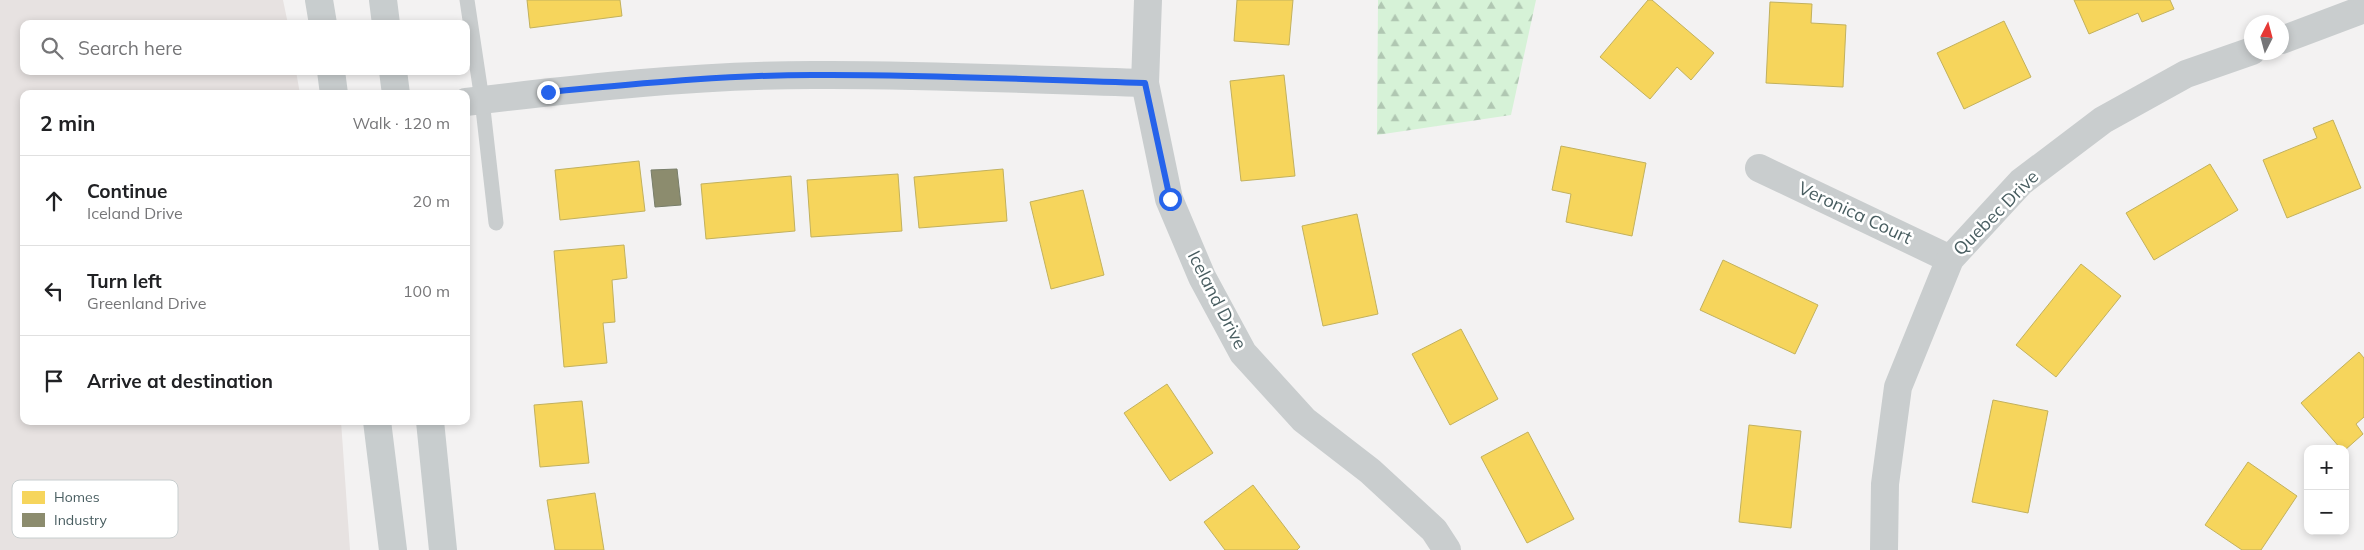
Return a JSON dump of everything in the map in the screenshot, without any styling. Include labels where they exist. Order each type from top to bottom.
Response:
[{"type":"street","points":[[319,0],[322,20]]},
{"type":"street","points":[[383,0],[386,20]]},
{"type":"street","name":"Iceland Drive","points":[[1148,0],[1145,83],[1170,199],[1202,277],[1243,353],[1304,420],[1384,484],[1434,530],[1447,550]]},
{"type":"street","points":[[2289,37],[2364,9]]},
{"type":"street","name":"Quebec Drive","points":[[1884,550],[1885,484],[1898,387],[1950,259],[2021,182],[2103,120],[2186,74],[2244,54]]},
{"type":"street","points":[[332,75],[333,90]]},
{"type":"street","points":[[394,75],[395,90]]},
{"type":"street","points":[[474,101],[548,92],[712,78],[811,75],[895,75],[1145,83]]},
{"type":"street","name":"Veronica Court","points":[[1759,168],[1950,259]]},
{"type":"street","points":[[377,425],[393,550]]},
{"type":"street","points":[[430,425],[443,550]]},
{"type":"lane","points":[[467,0],[468,20]]},
{"type":"lane","points":[[470,43],[474,101],[496,223]]},
{"type":"shaded area","points":[[0,0],[283,0],[287,20],[20,20],[20,75],[297,75],[299,90],[20,90],[20,425],[341,425],[350,550],[0,550]]},
{"type":"green space","points":[[1378,0],[1536,0],[1511,115],[1377,135]]},
{"type":"building: Homes","points":[[527,0],[620,0],[622,16],[530,28]]},
{"type":"building: Homes","points":[[1237,0],[1293,0],[1289,45],[1234,41]]},
{"type":"building: Homes","points":[[1648,0],[1652,0],[1714,53],[1691,80],[1677,67],[1650,99],[1600,57]]},
{"type":"building: Homes","points":[[2074,0],[2170,0],[2174,9],[2142,22],[2138,13],[2089,34]]},
{"type":"building: Homes","points":[[1770,2],[1812,4],[1811,23],[1846,25],[1843,87],[1766,83]]},
{"type":"building: Homes","points":[[2004,21],[2031,77],[1964,109],[1937,53]]},
{"type":"building: Homes","points":[[1284,75],[1295,176],[1241,181],[1230,81]]},
{"type":"building: Homes","points":[[2333,120],[2361,188],[2287,218],[2263,160],[2317,138],[2313,128]]},
{"type":"building: Homes","points":[[1561,146],[1646,163],[1632,236],[1566,222],[1571,194],[1552,190]]},
{"type":"building: Homes","points":[[639,161],[645,211],[560,220],[555,170]]},
{"type":"building: Homes","points":[[2210,164],[2238,210],[2154,260],[2126,213]]},
{"type":"building: Homes","points":[[1003,169],[1007,221],[919,228],[914,177]]},
{"type":"building: Homes","points":[[898,174],[902,231],[811,237],[807,180]]},
{"type":"building: Homes","points":[[791,176],[795,231],[706,239],[701,184]]},
{"type":"building: Homes","points":[[1083,190],[1104,275],[1051,289],[1030,202]]},
{"type":"building: Homes","points":[[1357,214],[1378,314],[1323,326],[1302,226]]},
{"type":"building: Homes","points":[[624,245],[627,278],[612,280],[615,322],[603,323],[607,363],[564,367],[554,251]]},
{"type":"building: Homes","points":[[1723,260],[1818,305],[1795,354],[1700,310]]},
{"type":"building: Homes","points":[[2081,264],[2121,296],[2056,377],[2016,345]]},
{"type":"building: Homes","points":[[1461,329],[1498,399],[1450,425],[1412,354]]},
{"type":"building: Homes","points":[[2359,352],[2364,358],[2364,417],[2356,424],[2363,434],[2349,446],[2338,445],[2301,403]]},
{"type":"building: Homes","points":[[1167,384],[1213,453],[1170,481],[1124,413]]},
{"type":"building: Homes","points":[[1993,400],[2048,411],[2028,513],[1972,502]]},
{"type":"building: Homes","points":[[582,401],[589,463],[540,467],[534,405]]},
{"type":"building: Homes","points":[[1749,425],[1801,431],[1791,528],[1739,522]]},
{"type":"building: Homes","points":[[1528,432],[1574,519],[1527,543],[1481,457]]},
{"type":"building: Homes","points":[[2248,462],[2297,496],[2261,550],[2242,550],[2205,525]]},
{"type":"building: Homes","points":[[1253,485],[1300,547],[1297,550],[1225,550],[1204,522]]},
{"type":"building: Homes","points":[[595,493],[604,550],[555,550],[547,500]]},
{"type":"building: Industry","points":[[677,169],[681,205],[655,207],[651,170]]},
{"type":"route","points":[[548,92],[712,78],[811,75],[895,75],[1145,83],[1170,199]]}]
